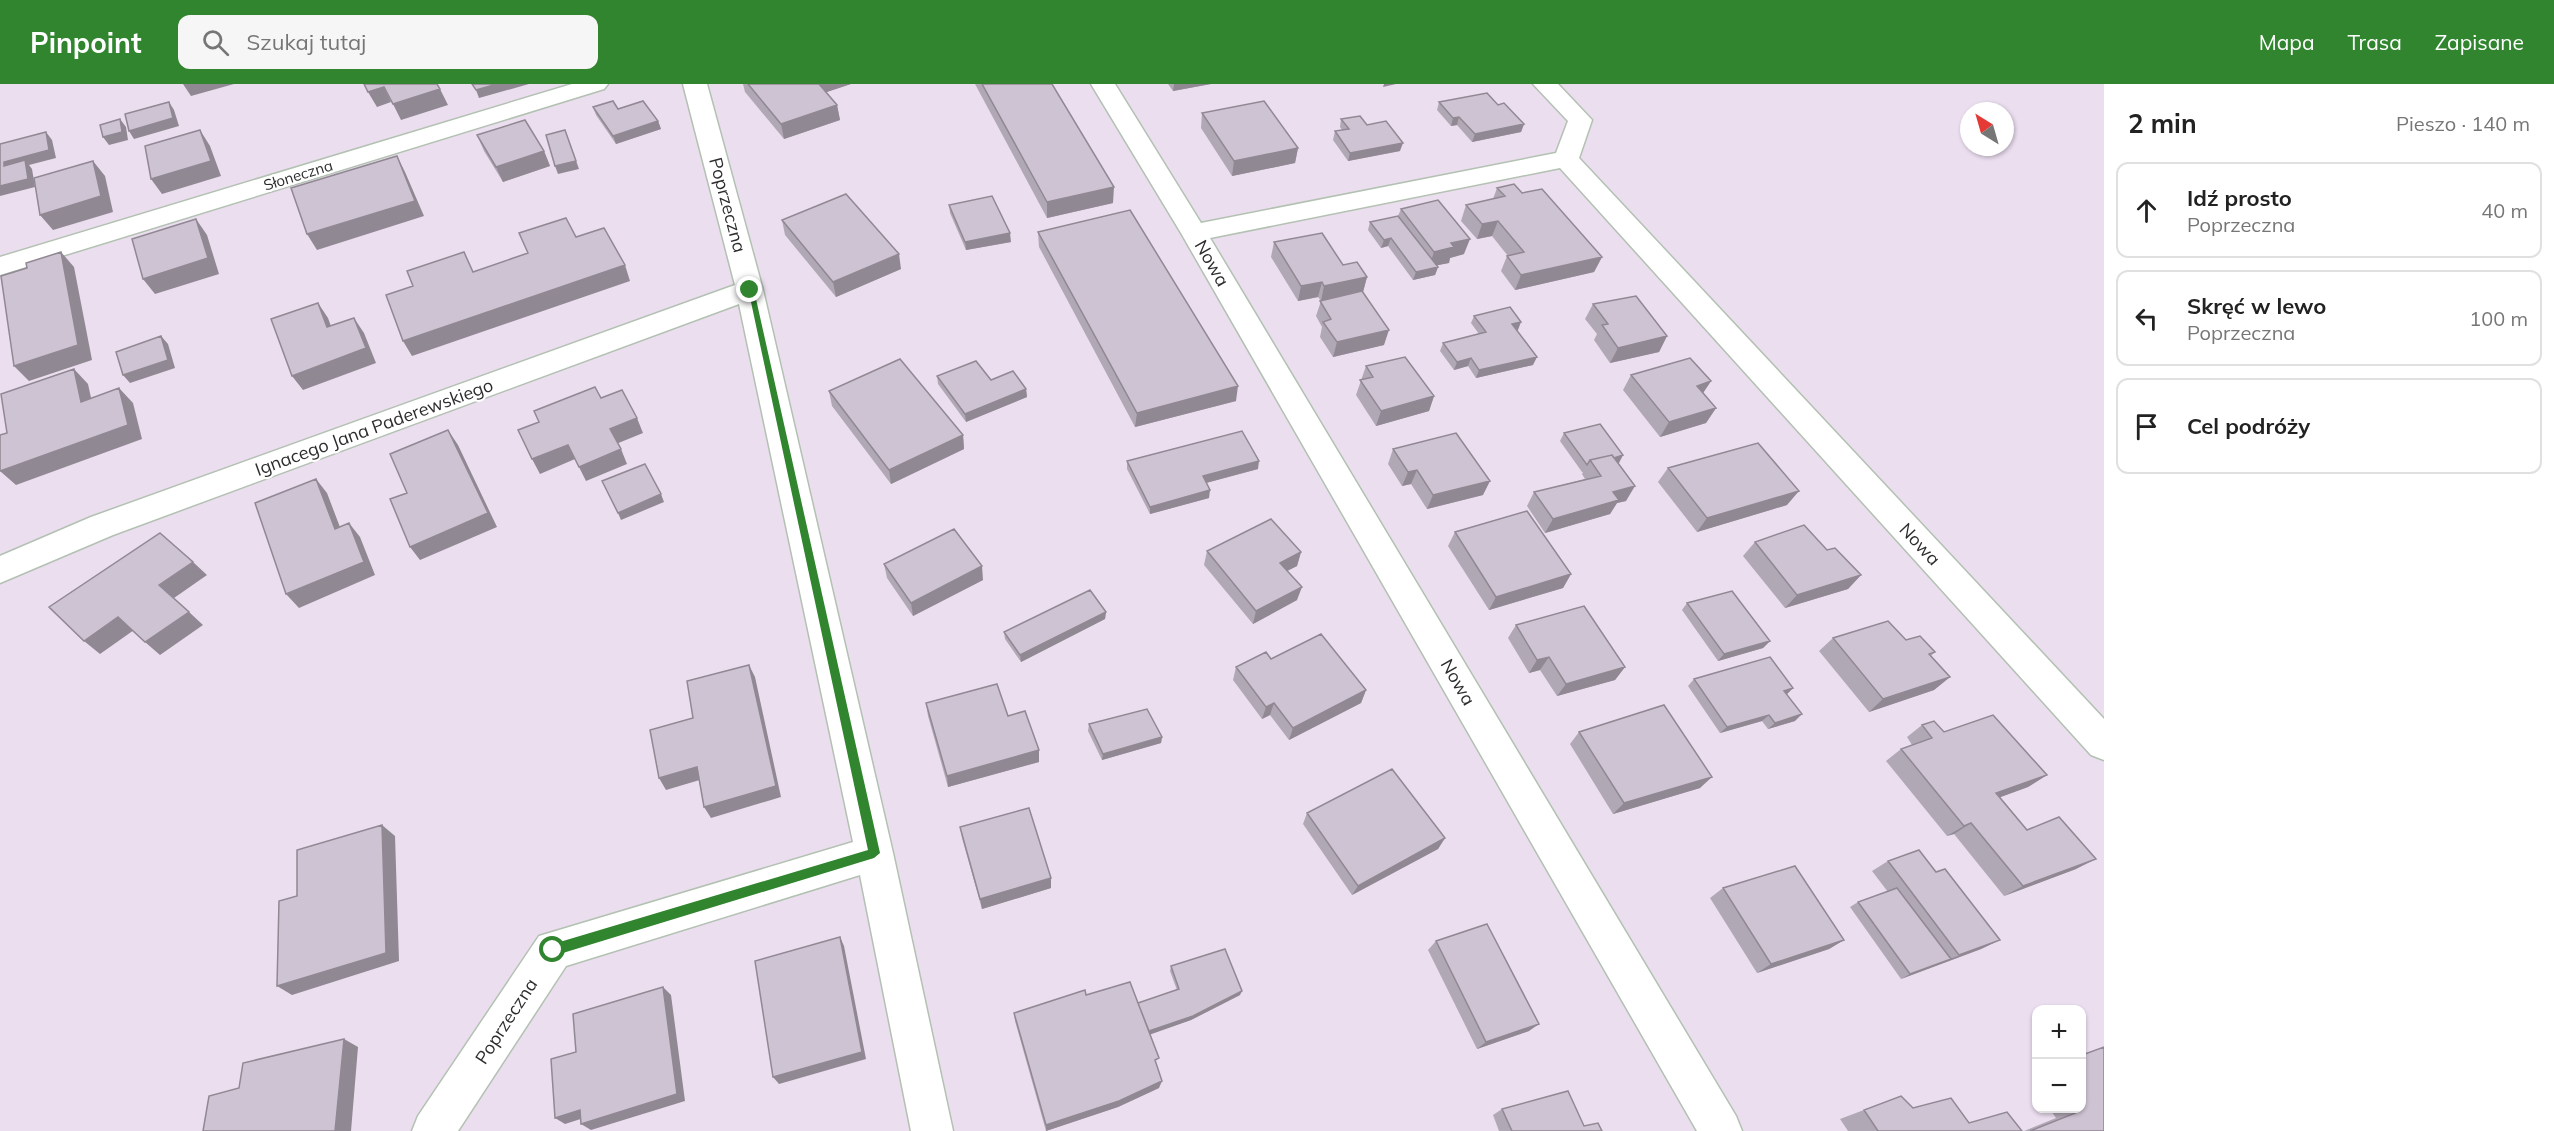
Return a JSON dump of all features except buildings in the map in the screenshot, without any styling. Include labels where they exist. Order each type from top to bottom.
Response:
[{"type":"street","name":"Słoneczna","points":[[0,266],[596,84]]},
{"type":"street","name":"Poprzeczna","points":[[695,84],[750,290],[874,853],[932,1131]]},
{"type":"street","name":"Nowa","points":[[1103,84],[1194,233],[1721,1131]]},
{"type":"street","points":[[1545,84],[1580,120],[1566,159]]},
{"type":"street","name":"Nowa","points":[[1194,233],[1566,159],[2104,744]]},
{"type":"street","name":"Ignacego Jana Paderewskiego","points":[[0,570],[102,526],[750,290]]},
{"type":"street","name":"Poprzeczna","points":[[433,1131],[553,950],[874,853]]},
{"type":"route","points":[[553,950],[874,853],[750,290]]}]
